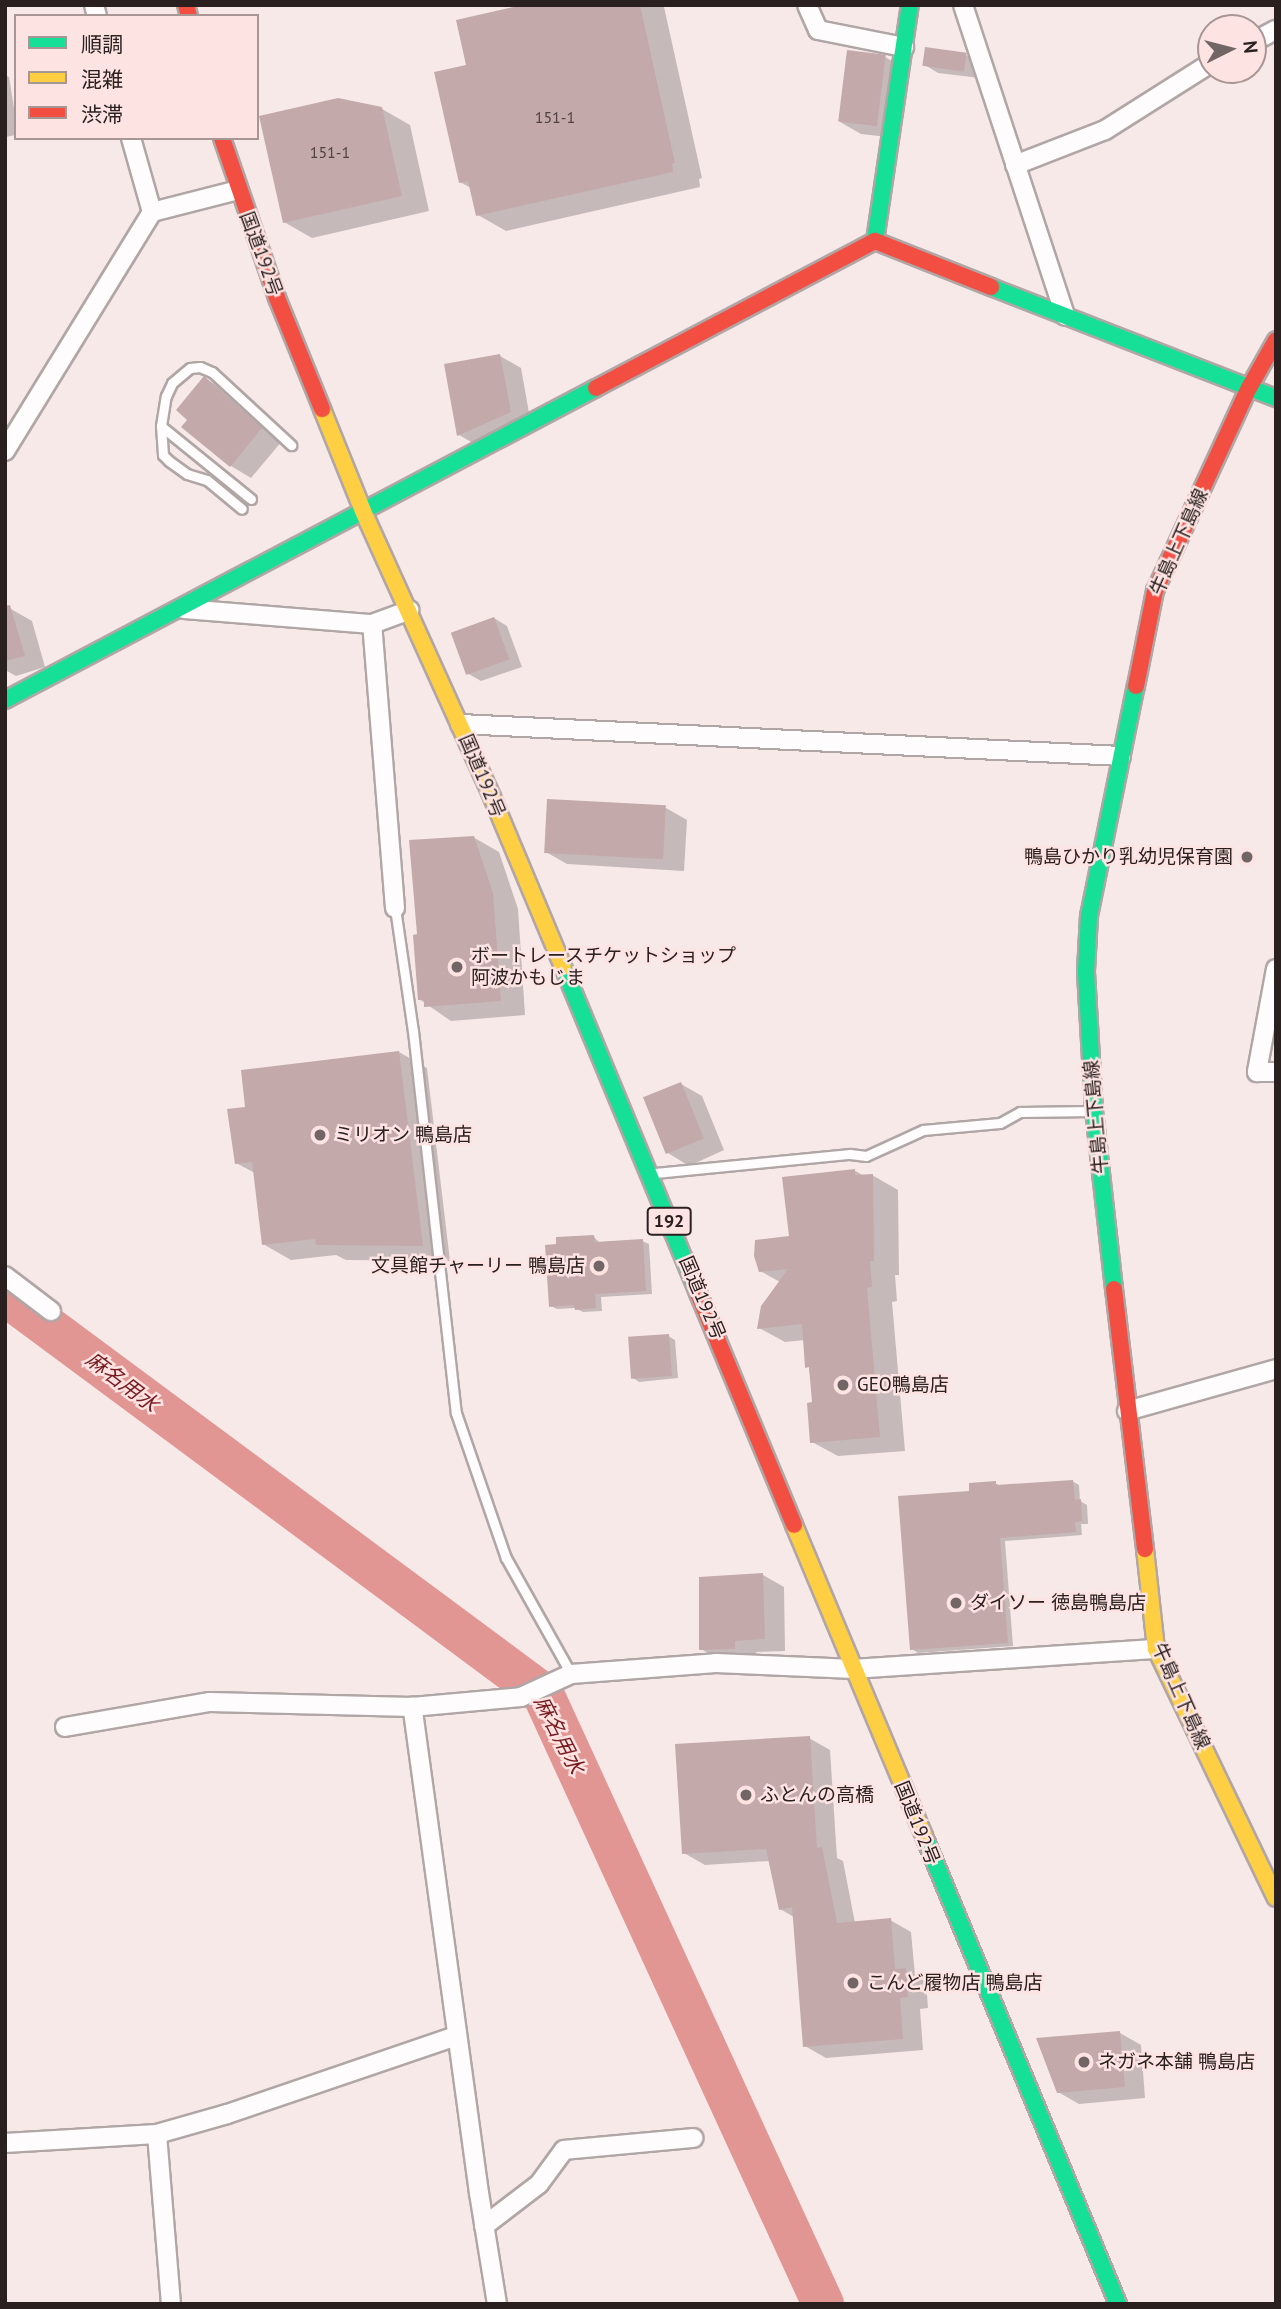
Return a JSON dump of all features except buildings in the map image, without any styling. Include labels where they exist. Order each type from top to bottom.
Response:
[{"type":"main road","points":[[875,241],[910,5]]},
{"type":"main road","name":"国道192号","points":[[223,140],[237,190],[363,511],[460,724],[1118,2304]]},
{"type":"main road","points":[[5,700],[184,608],[875,241],[1276,398]]},
{"type":"main road","name":"牛島上下島線","points":[[1276,340],[1249,388],[1155,592],[1089,916],[1086,971],[1094,1111],[1156,1649],[1276,1898]]},
{"type":"street","points":[[807,5],[818,30],[904,47]]},
{"type":"street","points":[[963,5],[1065,316]]},
{"type":"street","points":[[1015,165],[1105,130],[1197,72]]},
{"type":"street","points":[[132,140],[152,212]]},
{"type":"street","points":[[5,451],[152,212],[237,190]]},
{"type":"street","points":[[184,608],[372,624],[410,610]]},
{"type":"street","points":[[372,624],[395,908]]},
{"type":"street","points":[[460,724],[1121,757]]},
{"type":"street","points":[[1276,970],[1257,1072],[1276,1072]]},
{"type":"street","points":[[5,1276],[51,1311]]},
{"type":"street","points":[[1127,1411],[1276,1369]]},
{"type":"street","points":[[65,1727],[211,1702],[412,1707],[521,1697],[570,1674],[716,1663],[854,1669],[1156,1649]]},
{"type":"street","points":[[412,1707],[456,2036],[498,2304]]},
{"type":"street","points":[[5,2143],[156,2134],[227,2114],[456,2036]]},
{"type":"street","points":[[156,2134],[171,2304]]},
{"type":"street","points":[[484,2226],[539,2184],[564,2150],[693,2138]]},
{"type":"lane","points":[[242,509],[207,480],[187,474],[163,455],[161,426],[166,396],[172,383],[190,368],[200,367],[212,372],[290,444]]},
{"type":"lane","points":[[161,426],[251,499]]},
{"type":"lane","points":[[395,908],[413,1031],[456,1413],[506,1558],[570,1674]]},
{"type":"lane","points":[[649,1173],[850,1154],[866,1156],[923,1130],[1000,1123],[1020,1112],[1094,1111]]},
{"type":"waterway","name":"麻名用水","points":[[5,1295],[543,1694],[823,2304]]},
{"type":"traffic: fast","points":[[875,241],[910,5]]},
{"type":"traffic: fast","points":[[991,287],[1276,398]]},
{"type":"traffic: fast","points":[[5,700],[596,388]]},
{"type":"traffic: fast","points":[[1114,1289],[1094,1111],[1086,971],[1089,916],[1136,686]]},
{"type":"traffic: fast","points":[[563,967],[698,1293]]},
{"type":"traffic: fast","points":[[924,1836],[1118,2304]]},
{"type":"traffic: slow","points":[[322,409],[363,511],[492,797],[563,967]]},
{"type":"traffic: slow","points":[[794,1525],[924,1836]]},
{"type":"traffic: slow","points":[[1145,1549],[1156,1649],[1276,1898]]},
{"type":"traffic: jam","points":[[186,5],[188,14]]},
{"type":"traffic: jam","points":[[223,140],[277,298],[322,409]]},
{"type":"traffic: jam","points":[[596,388],[875,241],[991,287]]},
{"type":"traffic: jam","points":[[1136,686],[1155,591],[1249,388],[1276,340]]},
{"type":"traffic: jam","points":[[1114,1289],[1145,1549]]},
{"type":"traffic: jam","points":[[698,1293],[794,1525]]},
{"type":"place","name":"鴨島ひかり乳幼児保育園","points":[[1247,857]]},
{"type":"place","name":"ボートレースチケットショップ 阿波かもじま","points":[[457,967]]},
{"type":"place","name":"ミリオン 鴨島店","points":[[320,1135]]},
{"type":"place","name":"文具館チャーリー 鴨島店","points":[[599,1266]]},
{"type":"place","name":"GEO鴨島店","points":[[843,1385]]},
{"type":"place","name":"ダイソー 徳島鴨島店","points":[[956,1603]]},
{"type":"place","name":"ふとんの高橋","points":[[746,1795]]},
{"type":"place","name":"こんど履物店 鴨島店","points":[[853,1983]]},
{"type":"place","name":"ネガネ本舗 鴨島店","points":[[1084,2062]]}]
